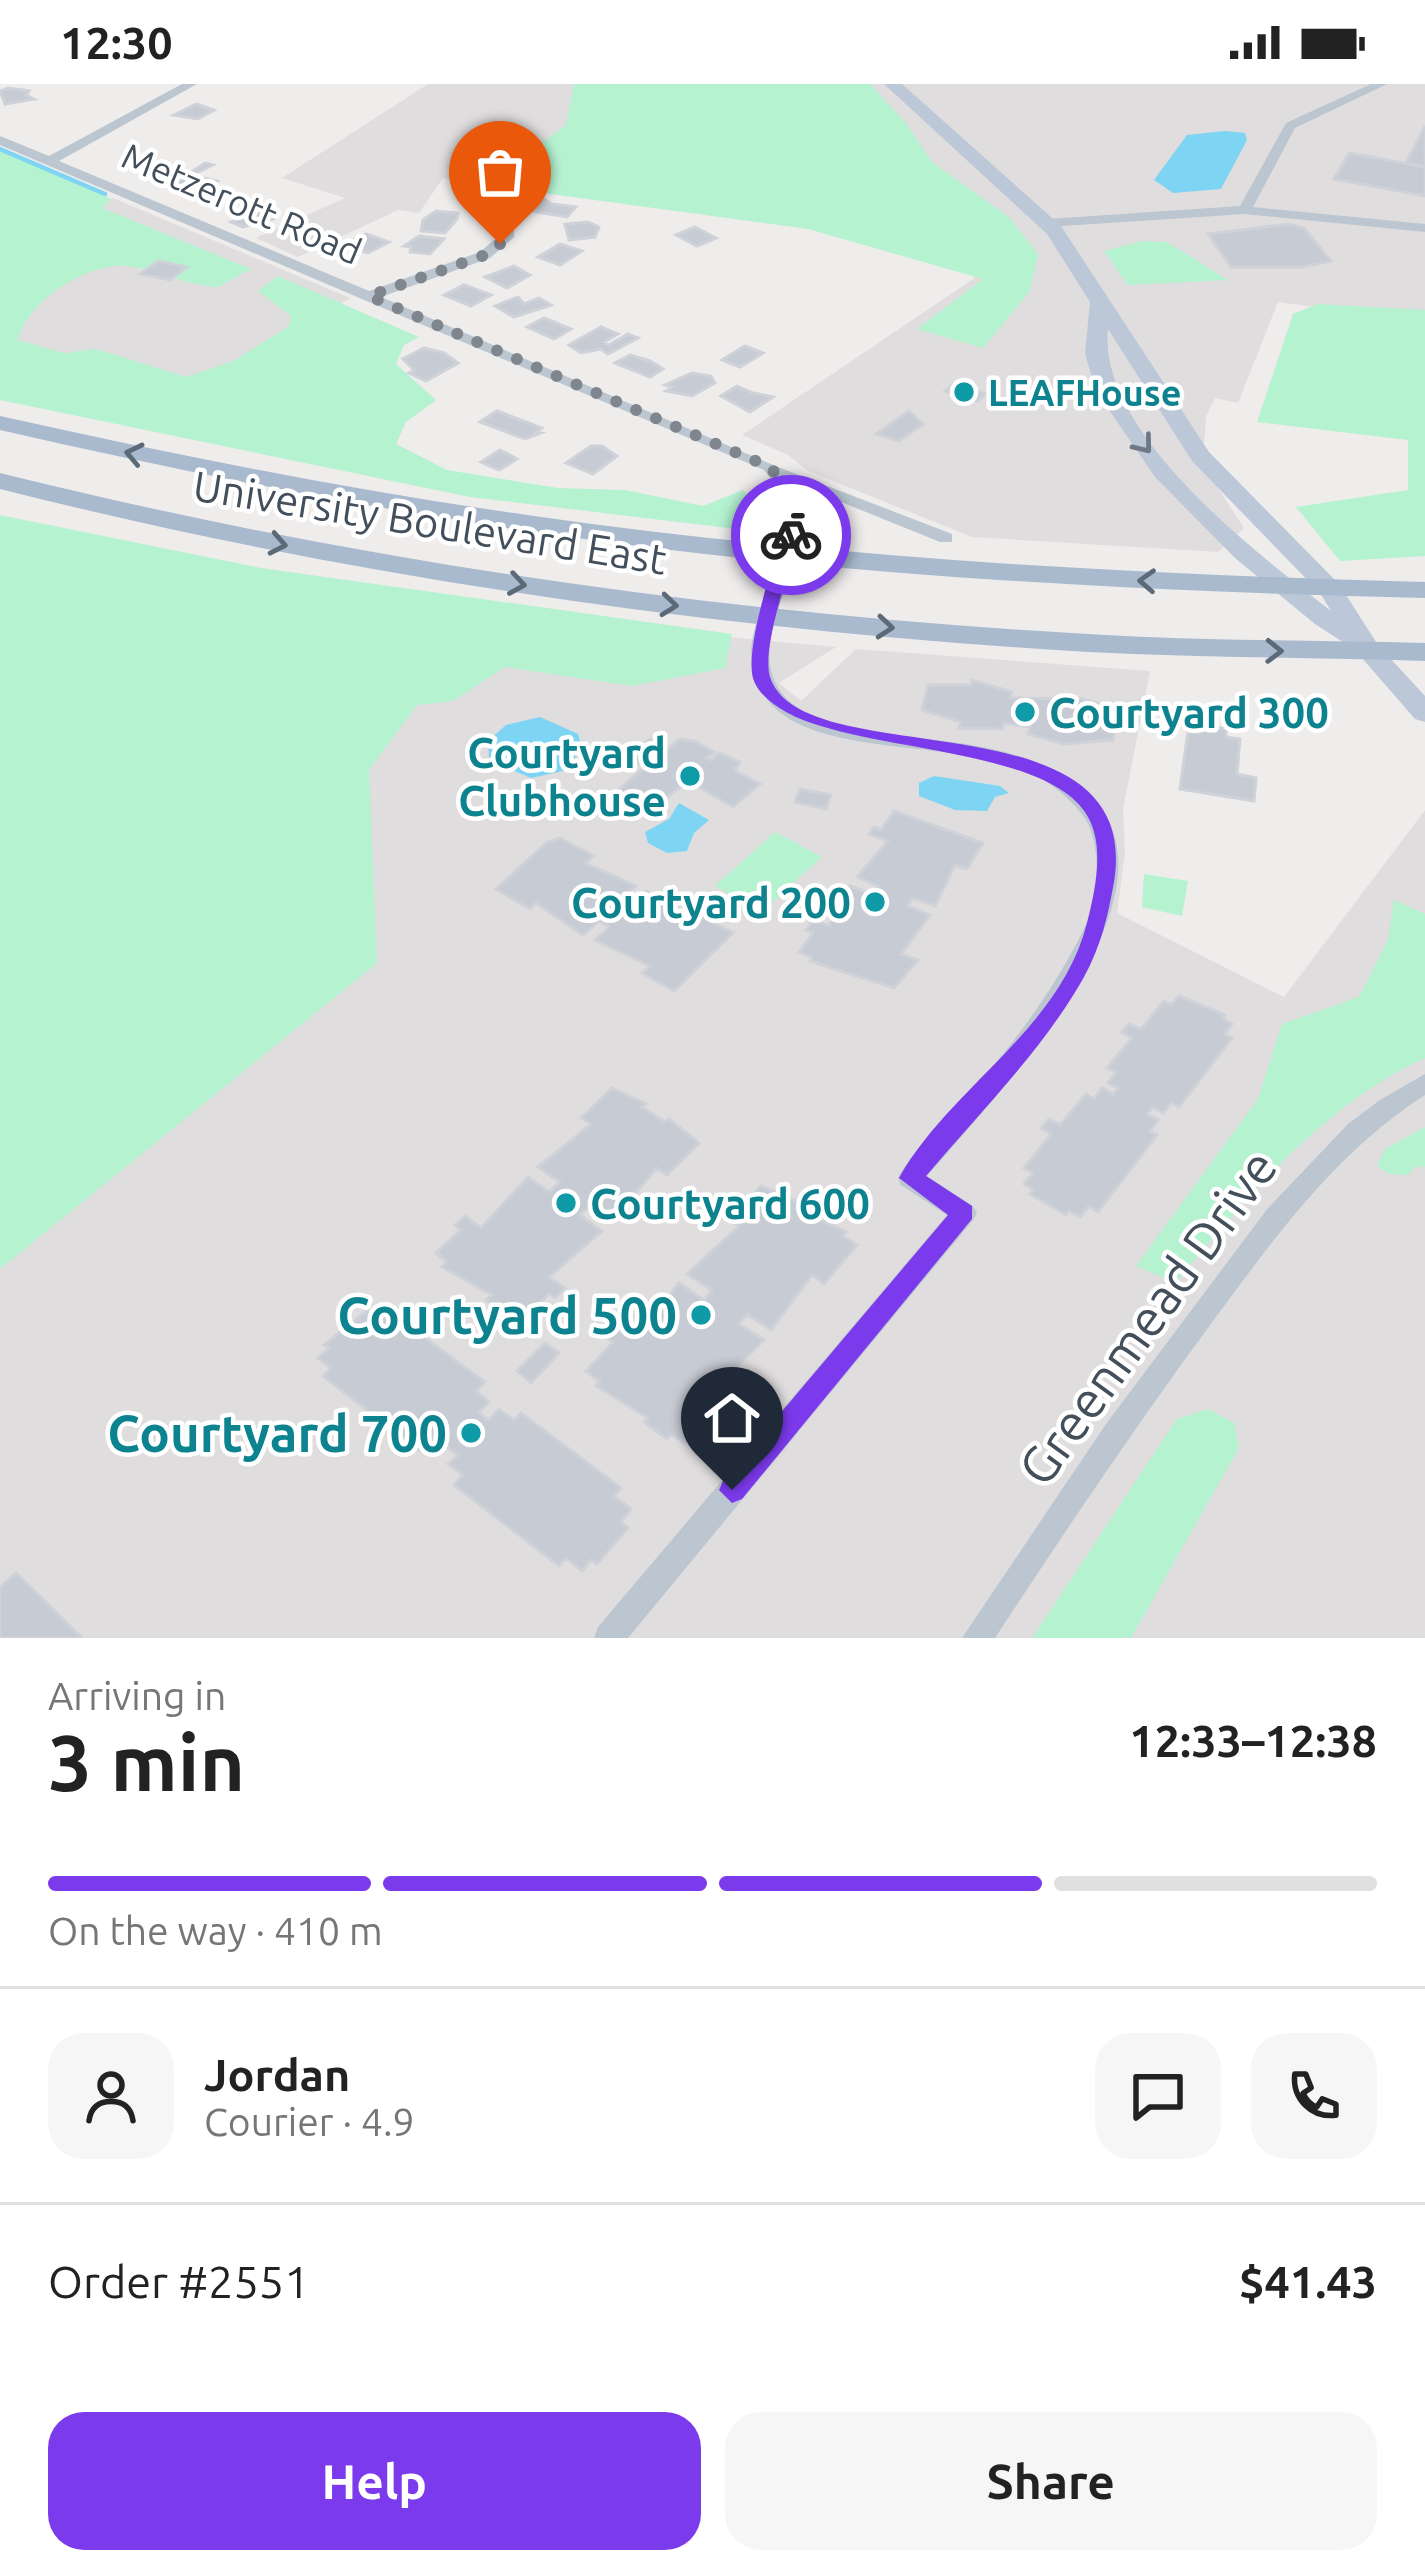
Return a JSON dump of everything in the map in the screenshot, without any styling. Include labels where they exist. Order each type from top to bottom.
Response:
[{"type":"main road","name":"University Boulevard East","points":[[0,423],[341,496],[510,523],[789,554],[1281,589],[1425,590]]},
{"type":"main road","name":"University Boulevard East","points":[[0,481],[293,547],[614,599],[1090,643],[1425,652]]},
{"type":"main road","points":[[763,646],[789,625],[813,621]]},
{"type":"street","points":[[49,160],[190,84]]},
{"type":"street","points":[[892,84],[1048,223],[1200,456],[1330,589],[1368,650],[1425,713]]},
{"type":"street","points":[[1245,210],[1290,126],[1382,84]]},
{"type":"street","name":"Metzerott Road","points":[[0,140],[946,538]]},
{"type":"street","points":[[1048,223],[1245,210],[1425,228]]},
{"type":"street","points":[[369,296],[485,255],[508,234]]},
{"type":"street","points":[[1101,299],[1096,355],[1124,419],[1192,503],[1281,589],[1368,650]]},
{"type":"street","points":[[609,1638],[964,1213],[910,1178],[1047,1019],[1077,972],[1104,893],[1108,858],[1100,818],[1061,779],[1034,765],[823,725],[775,699],[760,675],[769,616],[789,554],[794,496],[770,467]]},
{"type":"street","name":"Greenmead Drive","points":[[977,1638],[1180,1342],[1296,1186],[1356,1130],[1425,1083]]},
{"type":"shaded area","points":[[428,84],[1425,84],[1425,323],[1278,302],[1238,403],[1215,398],[1206,417],[1204,445],[1216,485],[1244,528],[1218,552],[972,537],[808,471],[788,455],[742,435],[973,279],[994,254],[443,178],[419,213],[398,210],[298,257],[256,238],[345,198],[282,178]]},
{"type":"shaded area","points":[[113,198],[350,298],[139,426],[0,383],[0,277]]},
{"type":"shaded area","points":[[0,628],[663,631],[836,647],[779,683],[801,701],[856,649],[1150,671],[1123,809],[1125,853],[1117,913],[1284,997],[1425,810],[1425,1638],[0,1638]]},
{"type":"green space","points":[[574,84],[870,84],[905,122],[932,162],[1009,217],[1038,254],[1030,291],[983,348],[917,329],[983,279],[808,229],[484,185],[566,125]]},
{"type":"green space","points":[[0,149],[111,199],[102,208],[251,269],[218,287],[127,266],[94,271],[46,299],[18,340],[64,353],[96,349],[187,377],[235,360],[289,326],[291,316],[258,291],[278,276],[419,337],[404,345],[396,364],[436,400],[406,422],[396,444],[447,470],[558,488],[625,490],[703,506],[743,490],[764,510],[745,530],[470,497],[0,400]]},
{"type":"green space","points":[[1142,241],[1167,242],[1228,280],[1128,285],[1104,251]]},
{"type":"green space","points":[[1318,304],[1425,310],[1425,556],[1340,561],[1296,507],[1408,490],[1408,440],[1257,422],[1293,314]]},
{"type":"green space","points":[[0,515],[261,568],[732,634],[725,668],[632,686],[505,667],[453,701],[417,705],[369,770],[377,963],[0,1269]]},
{"type":"green space","points":[[775,832],[822,857],[762,912],[715,886]]},
{"type":"green space","points":[[1144,874],[1188,881],[1182,916],[1142,907]]},
{"type":"green space","points":[[1394,900],[1425,914],[1425,1058],[1352,1101],[1319,1128],[1258,1187],[1175,1283],[1136,1266],[1258,1099],[1282,1024],[1359,997],[1388,940]]},
{"type":"green space","points":[[1425,1127],[1425,1167],[1416,1166],[1408,1175],[1389,1174],[1377,1166],[1385,1149]]},
{"type":"green space","points":[[1208,1409],[1234,1423],[1239,1448],[1131,1638],[1032,1638],[1177,1419]]},
{"type":"water","points":[[1245,133],[1247,140],[1221,189],[1173,193],[1154,180],[1187,135]]},
{"type":"water","points":[[540,717],[578,734],[582,747],[567,770],[531,778],[489,760],[488,741],[506,725]]},
{"type":"water","points":[[934,776],[1000,786],[1009,793],[995,797],[987,811],[955,810],[919,796],[919,783]]},
{"type":"water","points":[[679,803],[709,820],[694,833],[687,851],[667,853],[648,843],[645,832],[669,819]]},
{"type":"building","points":[[0,91],[29,91],[26,95],[34,99],[5,104]]},
{"type":"building","points":[[196,104],[214,110],[198,119],[174,115]]},
{"type":"building","points":[[1425,126],[1425,167],[1406,163]]},
{"type":"building","points":[[1349,153],[1425,167],[1425,196],[1334,179]]},
{"type":"building","points":[[205,163],[213,165],[192,175],[217,181],[197,192],[172,185]]},
{"type":"building","points":[[499,198],[508,208],[476,215],[467,205]]},
{"type":"building","points":[[544,199],[576,207],[567,217],[524,210]]},
{"type":"building","points":[[263,209],[273,219],[243,227],[231,222]]},
{"type":"building","points":[[436,211],[458,213],[457,219],[445,233],[421,231],[423,220]]},
{"type":"building","points":[[588,222],[599,227],[595,237],[569,240],[565,224]]},
{"type":"building","points":[[1289,224],[1304,228],[1331,261],[1302,267],[1231,267],[1208,234]]},
{"type":"building","points":[[695,227],[716,238],[697,246],[676,235]]},
{"type":"building","points":[[366,234],[389,242],[368,253],[343,245]]},
{"type":"building","points":[[419,236],[444,239],[430,254],[410,252],[411,247],[404,246]]},
{"type":"building","points":[[560,244],[582,251],[560,265],[538,257]]},
{"type":"building","points":[[158,261],[187,267],[170,280],[140,274]]},
{"type":"building","points":[[514,266],[530,275],[507,288],[485,277]]},
{"type":"building","points":[[464,285],[491,295],[471,306],[444,295]]},
{"type":"building","points":[[518,297],[524,304],[539,298],[551,305],[514,317],[495,306]]},
{"type":"building","points":[[544,318],[571,329],[554,339],[527,327]]},
{"type":"building","points":[[601,327],[618,334],[604,342],[609,345],[628,334],[638,338],[608,354],[601,349],[581,353],[569,345]]},
{"type":"building","points":[[745,346],[763,353],[740,367],[722,360]]},
{"type":"building","points":[[424,348],[458,363],[426,381],[409,373],[414,370],[403,359]]},
{"type":"building","points":[[630,355],[663,369],[650,377],[615,363]]},
{"type":"building","points":[[692,373],[711,376],[715,383],[692,396],[666,391],[672,387],[665,385]]},
{"type":"building","name":"LEAFHouse","points":[[953,384],[985,394],[978,401],[945,391]]},
{"type":"building","points":[[737,386],[773,397],[750,412],[721,396]]},
{"type":"building","points":[[497,411],[542,428],[536,432],[541,433],[525,439],[480,422]]},
{"type":"building","points":[[909,411],[923,424],[899,441],[876,434]]},
{"type":"building","points":[[591,446],[602,446],[617,456],[593,474],[566,463]]},
{"type":"building","points":[[500,450],[517,459],[499,470],[481,462]]},
{"type":"building","name":"Courtyard 300","points":[[972,680],[1012,692],[1010,698],[1063,699],[1064,694],[1104,705],[1104,711],[1117,713],[1113,740],[1064,744],[1028,734],[1030,727],[1004,723],[1003,729],[959,728],[961,722],[922,710],[928,685],[971,685]]},
{"type":"building","points":[[1199,724],[1226,729],[1226,737],[1240,739],[1237,774],[1256,778],[1254,801],[1180,789],[1188,731],[1198,733]]},
{"type":"building","name":"Courtyard Clubhouse","points":[[650,739],[668,749],[680,739],[694,741],[714,752],[706,758],[711,760],[719,753],[740,762],[735,771],[760,784],[733,807],[688,781],[651,810],[617,791],[645,767],[627,758]]},
{"type":"building","points":[[800,789],[831,795],[826,809],[795,802]]},
{"type":"building","name":"Courtyard 200","points":[[894,811],[983,843],[967,869],[955,865],[935,906],[913,898],[907,906],[930,915],[901,954],[918,960],[894,988],[810,961],[812,957],[799,952],[813,933],[806,930],[813,920],[829,926],[850,886],[873,895],[879,886],[857,877],[888,841],[869,834],[874,827],[881,830]]},
{"type":"building","points":[[560,838],[594,856],[585,863],[636,886],[619,901],[629,906],[646,891],[692,921],[698,915],[733,933],[674,991],[642,973],[650,966],[595,940],[609,927],[599,921],[583,935],[536,903],[530,909],[496,889],[547,842]]},
{"type":"building","points":[[1179,996],[1225,1015],[1222,1018],[1232,1024],[1225,1034],[1232,1038],[1179,1107],[1171,1103],[1163,1113],[1153,1107],[1147,1114],[1158,1120],[1150,1131],[1157,1135],[1098,1212],[1089,1206],[1080,1217],[1069,1211],[1066,1215],[1030,1194],[1033,1190],[1024,1184],[1033,1173],[1024,1168],[1051,1134],[1041,1128],[1049,1119],[1060,1125],[1086,1094],[1094,1099],[1102,1088],[1113,1094],[1118,1088],[1108,1083],[1116,1072],[1107,1068],[1132,1038],[1122,1032],[1129,1024],[1141,1029],[1164,1001],[1171,1005]]},
{"type":"building","name":"Courtyard 600","points":[[612,1088],[646,1104],[642,1107],[665,1122],[669,1119],[699,1143],[667,1175],[657,1168],[613,1219],[592,1204],[580,1215],[602,1231],[549,1277],[565,1288],[555,1298],[549,1294],[524,1319],[511,1310],[506,1315],[486,1300],[492,1295],[442,1267],[447,1262],[436,1253],[461,1230],[455,1225],[465,1216],[481,1228],[528,1177],[549,1192],[560,1182],[538,1167],[591,1124],[581,1118]]},
{"type":"building","name":"Courtyard 500","points":[[761,1186],[801,1203],[796,1208],[846,1232],[843,1236],[857,1245],[824,1284],[812,1275],[771,1330],[747,1314],[739,1324],[764,1340],[709,1395],[720,1402],[685,1443],[671,1434],[667,1439],[644,1422],[648,1418],[596,1386],[600,1382],[586,1371],[613,1342],[606,1337],[617,1325],[636,1338],[679,1283],[704,1300],[712,1290],[687,1274],[739,1226],[730,1220]]},
{"type":"building","name":"Courtyard 700","points":[[368,1310],[382,1321],[391,1313],[485,1382],[476,1391],[489,1402],[479,1413],[489,1420],[499,1409],[514,1420],[521,1413],[621,1488],[614,1496],[631,1509],[621,1522],[628,1528],[597,1564],[591,1560],[582,1571],[566,1558],[559,1566],[454,1485],[463,1475],[448,1464],[458,1455],[446,1446],[438,1454],[426,1445],[420,1451],[323,1376],[331,1368],[318,1358],[329,1348],[324,1345]]},
{"type":"building","points":[[545,1343],[559,1353],[531,1383],[517,1371]]},
{"type":"building","points":[[746,1415],[762,1427],[749,1441],[733,1429]]},
{"type":"building","points":[[16,1573],[82,1638],[0,1638],[0,1587]]},
{"type":"waterway","points":[[0,149],[105,194]]},
{"type":"way so far","points":[[500,244],[485,255],[369,296],[770,467],[794,496],[791,535]]},
{"type":"place","name":"LEAFHouse","points":[[964,392]]},
{"type":"place","name":"Courtyard 300","points":[[1025,712]]},
{"type":"place","name":"Courtyard Clubhouse","points":[[690,776]]},
{"type":"place","name":"Courtyard 200","points":[[875,902]]},
{"type":"place","name":"Courtyard 600","points":[[566,1203]]},
{"type":"place","name":"Courtyard 500","points":[[701,1315]]},
{"type":"place","name":"Courtyard 700","points":[[471,1433]]},
{"type":"route","points":[[732,1490],[964,1213],[910,1178],[1047,1019],[1077,972],[1096,927],[1108,858],[1100,818],[1082,794],[1034,765],[823,725],[775,699],[760,675],[769,616],[791,535]]}]
